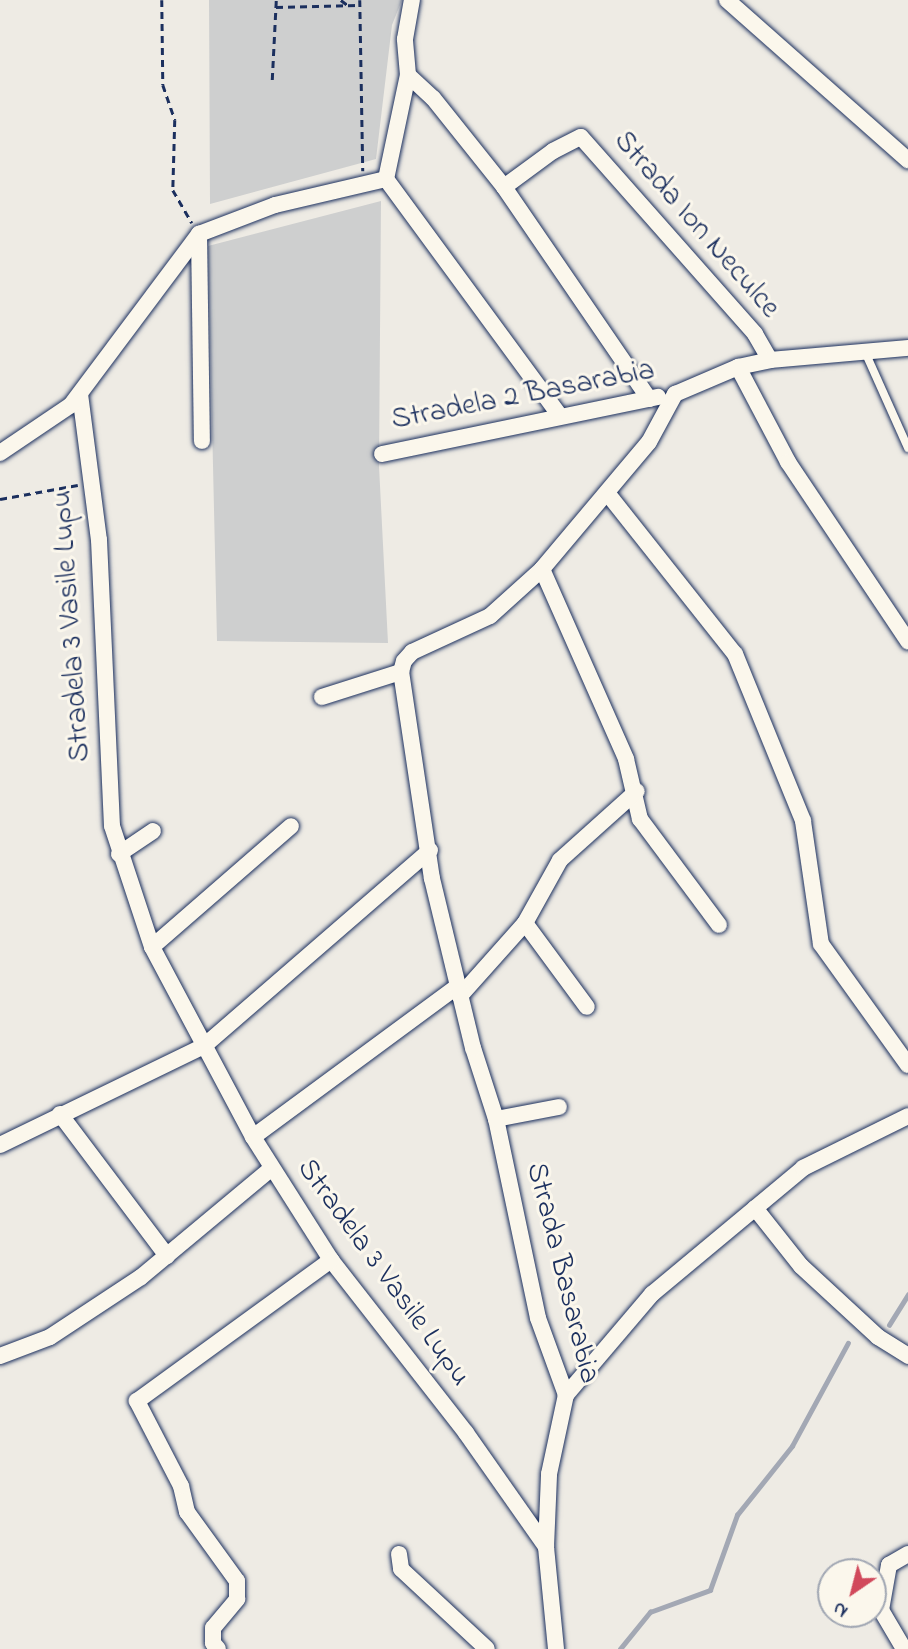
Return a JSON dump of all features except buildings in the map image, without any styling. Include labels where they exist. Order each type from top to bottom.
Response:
[{"type":"street","points":[[412,0],[405,39],[408,75],[386,179],[560,416]]},
{"type":"street","points":[[727,0],[908,160]]},
{"type":"street","points":[[408,75],[433,99],[504,187],[649,399]]},
{"type":"street","name":"Strada Ion Neculce","points":[[504,187],[553,151],[581,137],[755,334],[770,360]]},
{"type":"street","points":[[0,453],[80,394],[199,234],[275,205],[386,179]]},
{"type":"street","points":[[199,234],[202,441]]},
{"type":"street","points":[[322,696],[401,672],[412,652],[491,616],[542,569],[608,494],[649,442],[675,394],[738,367],[770,360],[866,354],[908,348]]},
{"type":"street","points":[[738,367],[788,462],[908,641]]},
{"type":"street","name":"Stradela 3 Vasile Lupu","points":[[80,394],[99,540],[112,826],[118,854],[152,947],[253,1137],[331,1260],[466,1433],[546,1546]]},
{"type":"street","name":"Stradela 2 Basarabia","points":[[382,454],[675,394]]},
{"type":"street","points":[[608,494],[735,654],[803,821],[821,944],[908,1065]]},
{"type":"street","points":[[542,569],[637,791],[640,819],[719,925]]},
{"type":"street","name":"Strada Basarabia","points":[[401,672],[430,850],[459,991],[496,1119],[538,1318],[566,1395],[549,1474],[546,1546],[556,1649]]},
{"type":"street","points":[[253,1137],[459,991],[525,923],[559,860],[637,791]]},
{"type":"street","points":[[152,947],[291,826]]},
{"type":"street","points":[[118,854],[153,831]]},
{"type":"street","points":[[0,1145],[204,1046],[430,850]]},
{"type":"street","points":[[525,923],[587,1007]]},
{"type":"street","points":[[496,1119],[559,1107]]},
{"type":"street","points":[[60,1114],[167,1256]]},
{"type":"street","points":[[566,1395],[652,1294],[803,1168],[908,1116]]},
{"type":"street","points":[[0,1356],[74,1322],[167,1256],[272,1168]]},
{"type":"street","points":[[755,1208],[801,1266],[878,1337],[908,1356]]},
{"type":"street","points":[[218,1649],[213,1643],[213,1628],[237,1599],[237,1581],[187,1512],[181,1486],[136,1401],[331,1260]]},
{"type":"street","points":[[399,1554],[401,1569],[487,1649]]},
{"type":"street","points":[[904,1649],[881,1610],[889,1565],[908,1554]]},
{"type":"lane","points":[[866,354],[908,448]]},
{"type":"path","points":[[162,0],[163,85],[175,120],[173,190],[199,234]]},
{"type":"path","points":[[272,80],[276,0]]},
{"type":"path","points":[[341,0],[349,6]]},
{"type":"path","points":[[360,0],[358,5],[364,184]]},
{"type":"path","points":[[276,7],[358,5]]},
{"type":"path","points":[[0,499],[92,483]]},
{"type":"shaded area","points":[[209,0],[402,0],[392,25],[376,159],[210,204]]},
{"type":"shaded area","points":[[381,201],[379,466],[388,643],[217,641],[208,246]]},
{"type":"waterway","points":[[889,1325],[908,1294]]},
{"type":"waterway","points":[[620,1649],[650,1612],[710,1590],[737,1515],[792,1446],[848,1343]]}]
